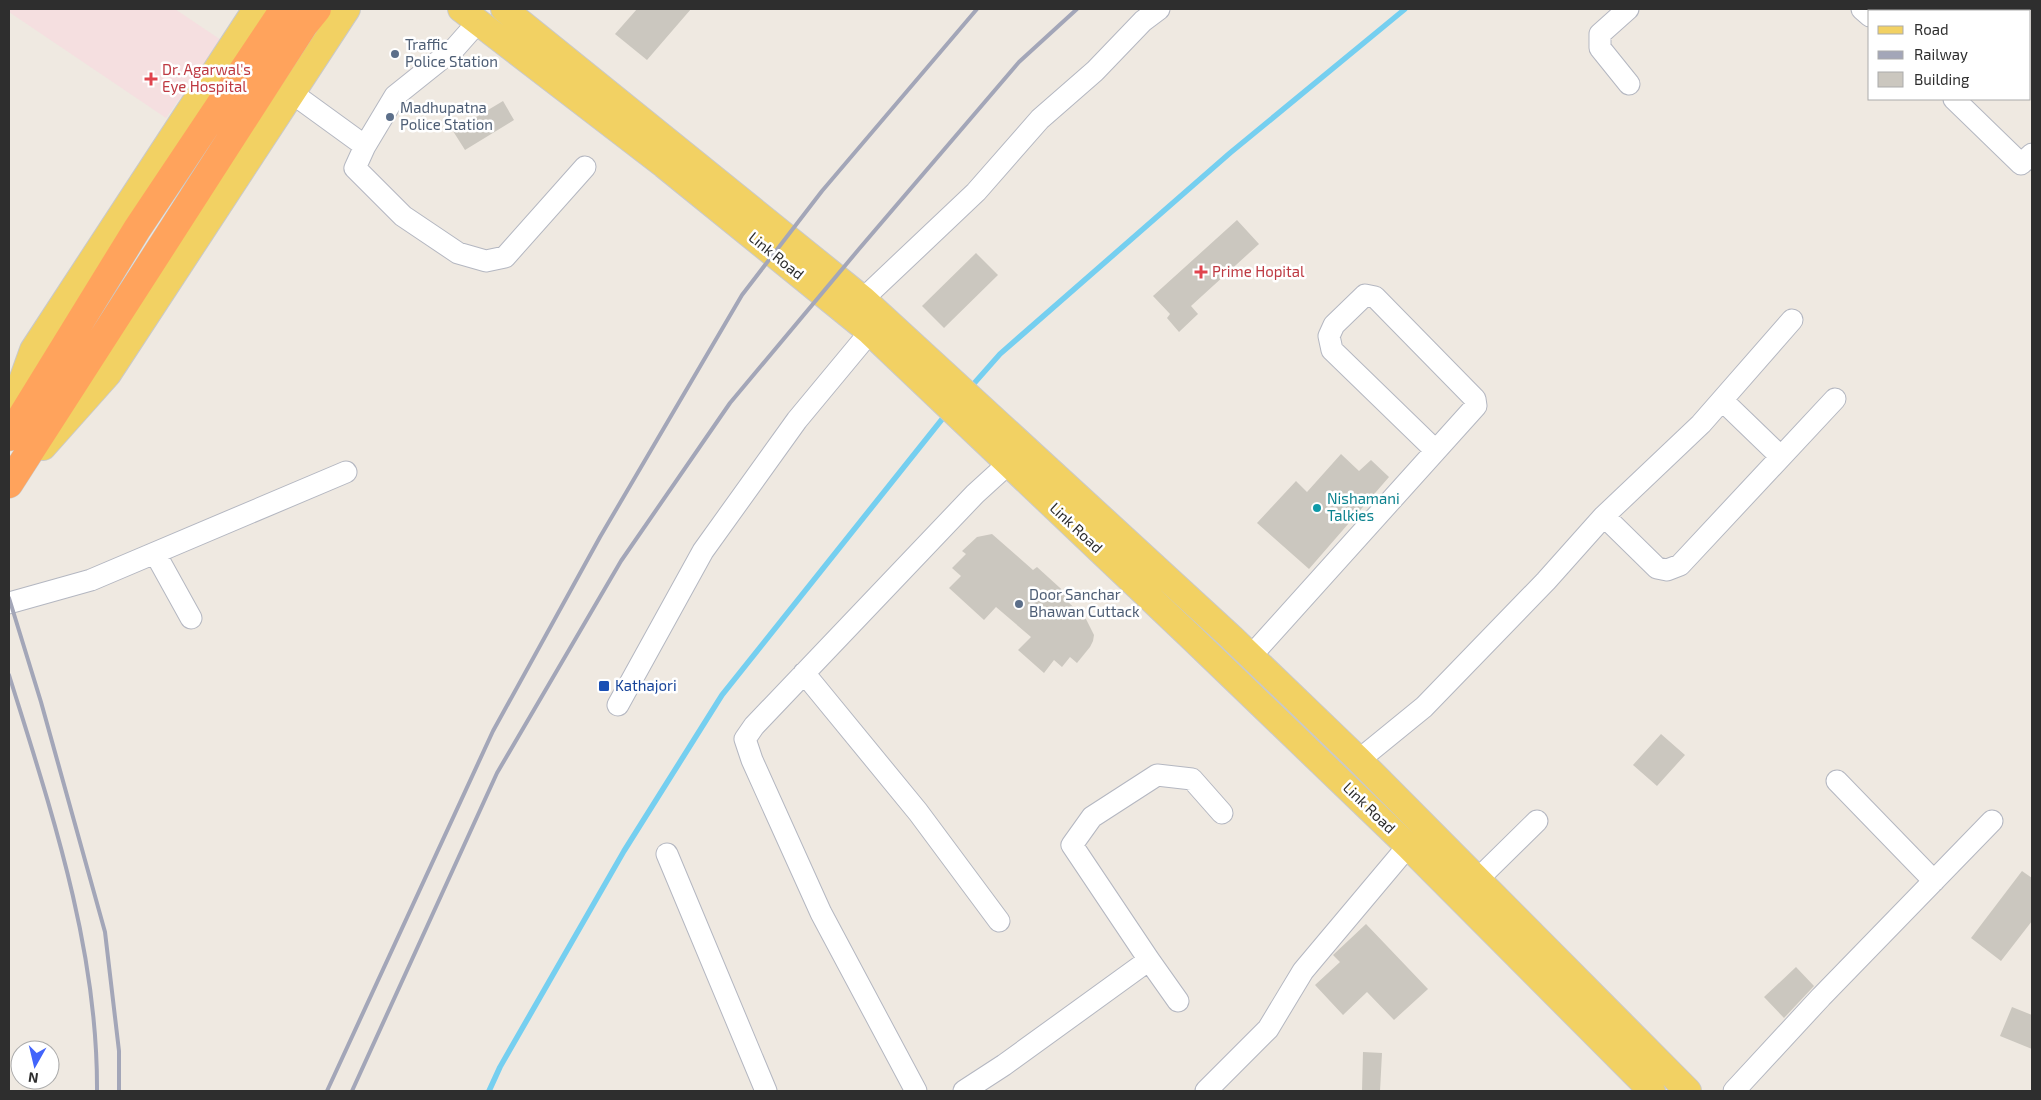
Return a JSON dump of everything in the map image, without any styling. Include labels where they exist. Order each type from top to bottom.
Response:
[{"type":"highway","points":[[9,437],[137,230],[297,13]]},
{"type":"highway","points":[[9,485],[297,13]]},
{"type":"main road","points":[[9,417],[33,350],[256,9]]},
{"type":"main road","name":"Link Road","points":[[504,9],[863,299],[944,388],[984,426],[1251,656],[1359,760],[1688,1091]]},
{"type":"main road","points":[[9,485],[108,374],[292,94],[349,11]]},
{"type":"main road","name":"Link Road","points":[[469,15],[664,165],[870,332],[944,388]]},
{"type":"main road","name":"Link Road","points":[[984,426],[1009,463],[1408,846],[1652,1091]]},
{"type":"street","points":[[863,299],[976,192],[1040,119],[1095,70],[1143,21],[1158,9]]},
{"type":"street","points":[[1628,9],[1600,34],[1600,48],[1629,84]]},
{"type":"street","points":[[469,15],[455,48],[396,96],[365,146],[355,168],[403,216],[458,253],[486,261],[505,257],[585,167]]},
{"type":"street","points":[[292,94],[365,146]]},
{"type":"street","points":[[1955,100],[2021,164],[2032,154]]},
{"type":"street","points":[[1251,656],[1474,409],[1475,399],[1375,297],[1365,295],[1334,325],[1329,336],[1332,350],[1435,450]]},
{"type":"street","points":[[1359,760],[1424,707],[1546,581],[1604,516],[1701,424],[1792,320]]},
{"type":"street","points":[[618,705],[703,551],[797,420],[870,332]]},
{"type":"street","points":[[1604,516],[1657,568],[1667,570],[1680,565],[1836,399]]},
{"type":"street","points":[[1722,400],[1781,458]]},
{"type":"street","points":[[916,1091],[821,913],[752,760],[745,739],[754,726],[975,494],[1009,463]]},
{"type":"street","points":[[9,603],[91,580],[346,472]]},
{"type":"street","points":[[155,553],[191,618]]},
{"type":"street","points":[[804,673],[918,812],[999,921]]},
{"type":"street","points":[[1178,1001],[1072,846],[1092,817],[1158,774],[1192,778],[1222,813]]},
{"type":"street","points":[[1837,781],[1934,881]]},
{"type":"street","points":[[1478,879],[1537,821]]},
{"type":"street","points":[[1734,1091],[1992,821]]},
{"type":"street","points":[[1206,1091],[1268,1029],[1303,971],[1408,846]]},
{"type":"street","points":[[667,854],[766,1091]]},
{"type":"street","points":[[964,1091],[1004,1065],[1149,960]]},
{"type":"shaded area","name":"Dr. Agarwal's Eye Hospital","points":[[9,9],[175,9],[221,40],[166,118],[9,12]]},
{"type":"building","points":[[637,9],[691,9],[647,60],[615,34]]},
{"type":"building","points":[[503,101],[514,120],[465,150],[453,131]]},
{"type":"building","points":[[1237,220],[1259,244],[1191,306],[1198,314],[1179,332],[1167,318],[1170,314],[1153,296]]},
{"type":"building","points":[[976,253],[998,275],[944,328],[922,306]]},
{"type":"building","name":"Nishamani Talkies","points":[[1341,454],[1359,471],[1371,460],[1389,477],[1309,569],[1257,523],[1296,481],[1307,492]]},
{"type":"building","name":"Door Sanchar Bhawan Cuttack","points":[[992,534],[1033,570],[1037,567],[1070,597],[1067,601],[1086,619],[1094,635],[1093,641],[1077,663],[1070,657],[1062,667],[1054,660],[1044,673],[1018,650],[1031,637],[996,607],[984,620],[949,588],[961,576],[952,568],[966,554],[962,551],[977,537]]},
{"type":"building","points":[[1661,734],[1685,755],[1657,786],[1633,765]]},
{"type":"building","points":[[2022,871],[2032,878],[2032,921],[2001,961],[1971,938]]},
{"type":"building","points":[[1366,924],[1428,989],[1394,1020],[1367,992],[1343,1015],[1315,985],[1340,962],[1333,955]]},
{"type":"building","points":[[1796,967],[1814,986],[1784,1018],[1764,997]]},
{"type":"building","points":[[2012,1007],[2032,1015],[2032,1049],[2000,1036]]},
{"type":"building","points":[[1363,1052],[1382,1053],[1380,1091],[1362,1091]]},
{"type":"waterway","points":[[970,388],[1000,354],[1230,153],[1405,9]]},
{"type":"waterway","points":[[489,1091],[500,1067],[624,851],[722,695],[947,413]]},
{"type":"railway","points":[[327,1091],[493,731],[600,537],[742,295],[822,191],[977,9]]},
{"type":"railway","points":[[352,1091],[497,773],[621,561],[730,403],[1019,62],[1077,9]]},
{"type":"railway","points":[[9,598],[41,702],[105,932],[119,1051],[119,1091]]},
{"type":"railway","points":[[9,675],[56,828],[81,932],[90,985],[97,1091]]},
{"type":"place","name":"Traffic Police Station","points":[[395,54]]},
{"type":"place","name":"Dr. Agarwal's Eye Hospital","points":[[151,79]]},
{"type":"place","name":"Madhupatna Police Station","points":[[390,117]]},
{"type":"place","name":"Prime Hopital","points":[[1201,272]]},
{"type":"place","name":"Nishamani Talkies","points":[[1317,508]]},
{"type":"place","name":"Door Sanchar Bhawan Cuttack","points":[[1019,604]]},
{"type":"place","name":"Kathajori","points":[[604,686]]}]
